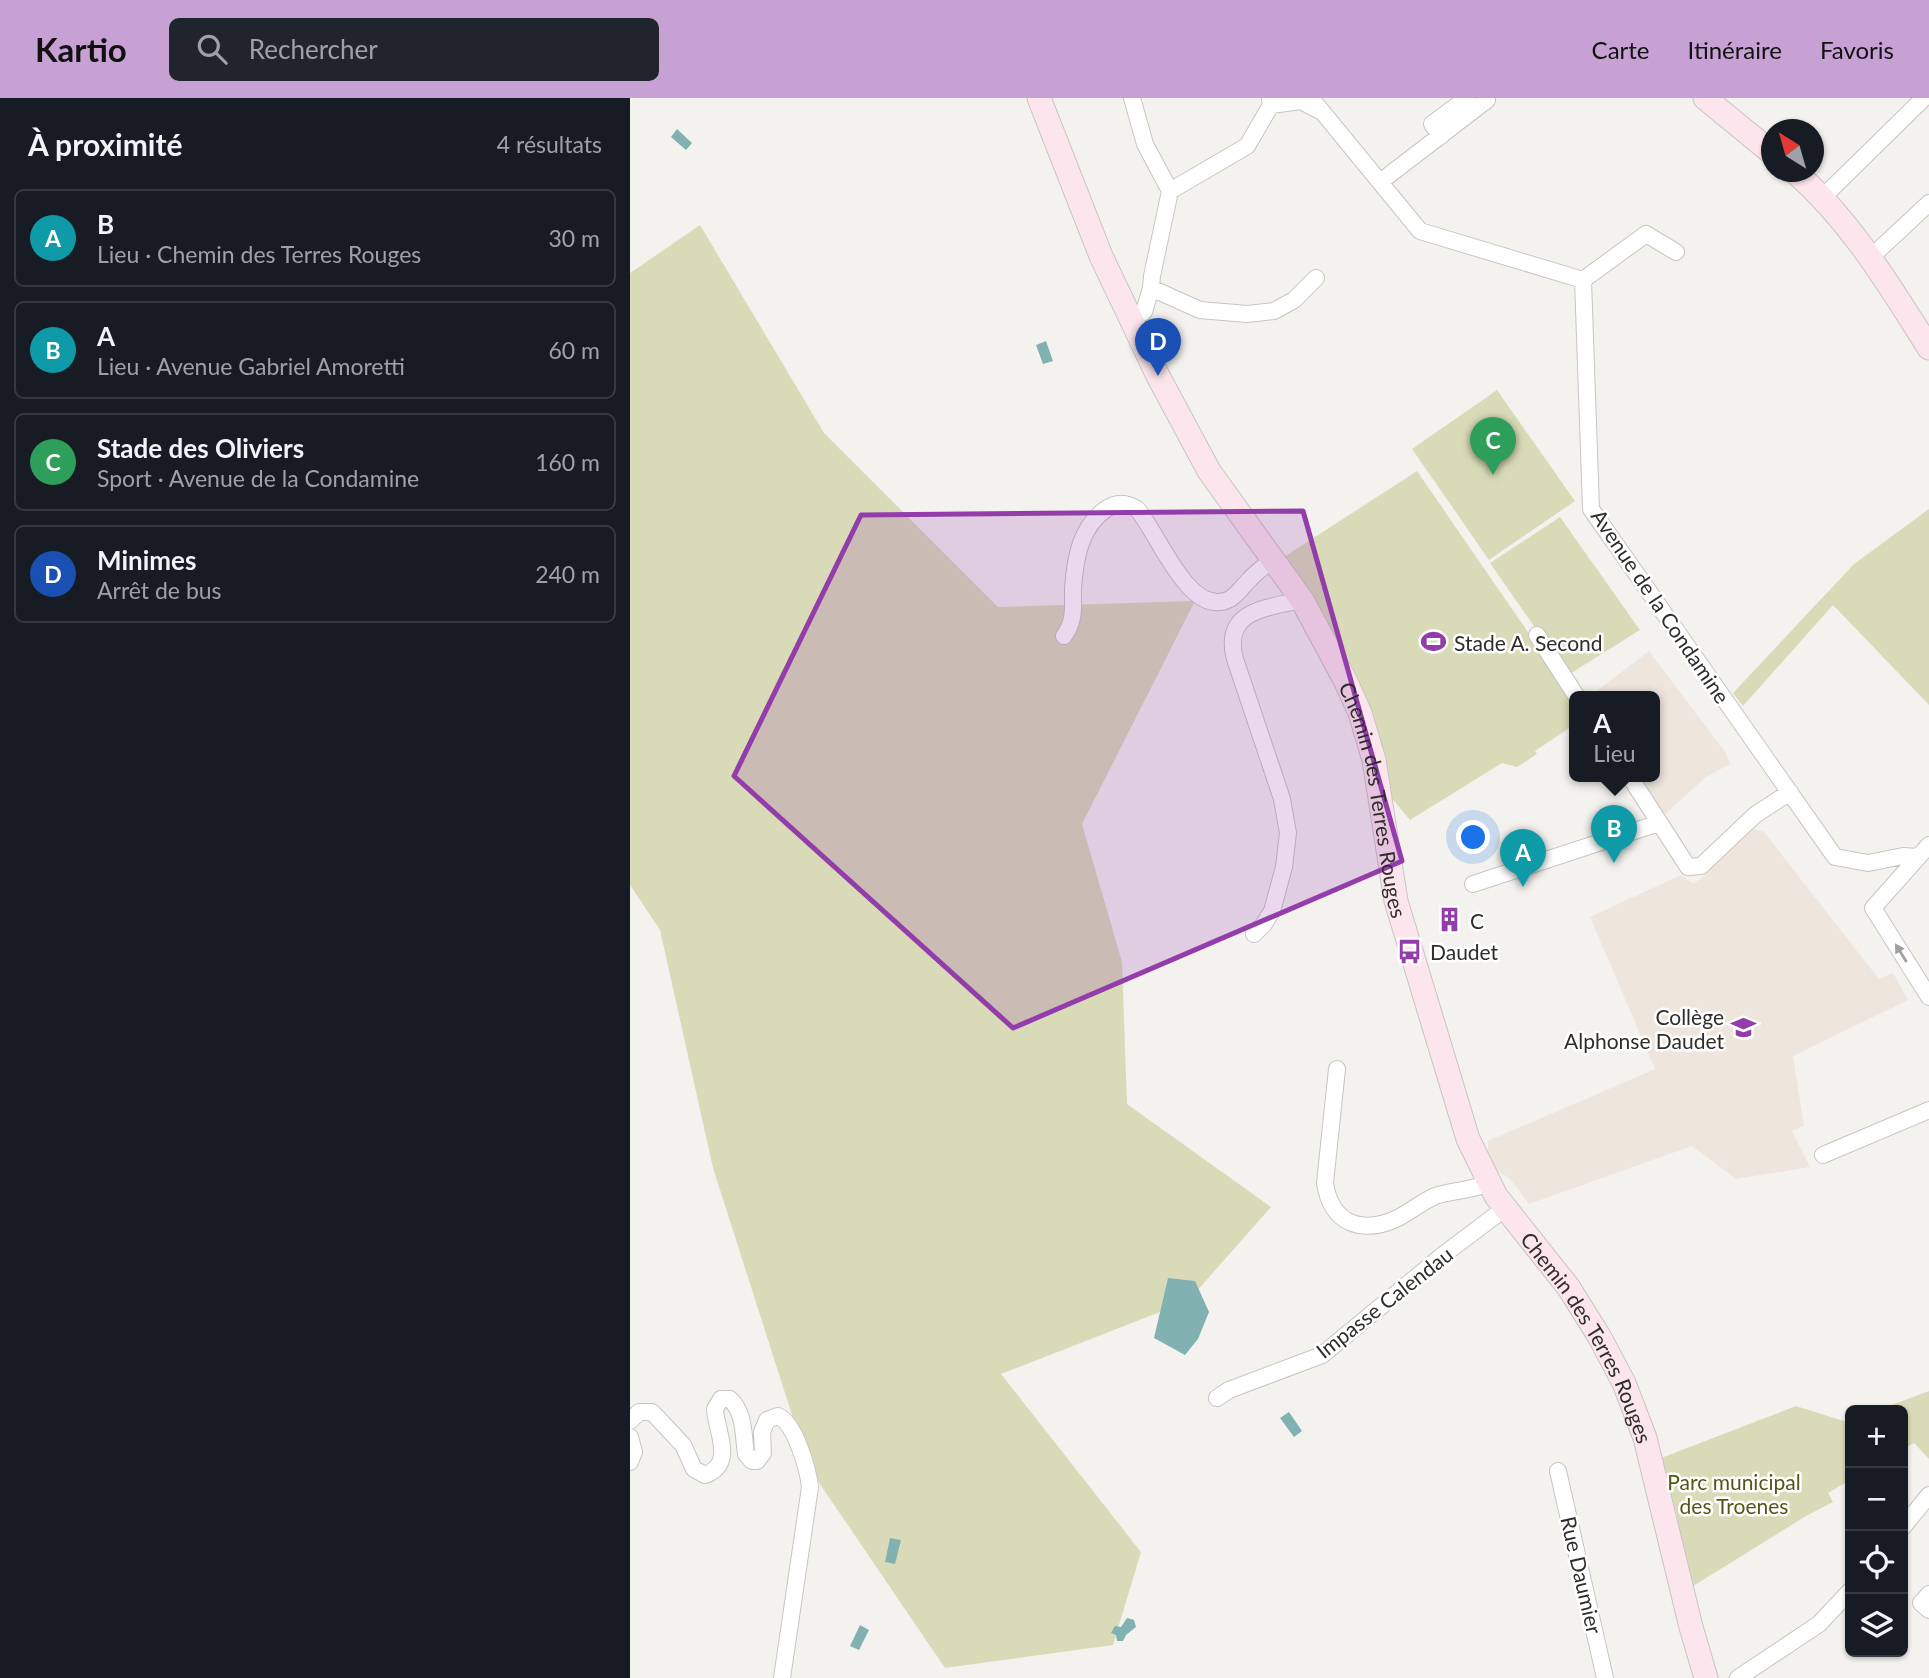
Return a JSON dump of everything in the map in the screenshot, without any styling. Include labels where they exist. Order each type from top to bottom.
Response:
[{"type":"main road","name":"Chemin des Terres Rouges","points":[[1039,98],[1092,235],[1129,319],[1209,471],[1301,600],[1345,680],[1368,736],[1380,792],[1391,878],[1399,913],[1468,1139],[1488,1183],[1504,1209],[1573,1294],[1599,1336],[1626,1390],[1645,1438],[1691,1628],[1706,1678]]},
{"type":"main road","points":[[1705,98],[1761,144]]},
{"type":"main road","points":[[1806,182],[1823,197],[1870,258],[1929,348]]},
{"type":"street","points":[[1129,319],[1144,312],[1170,191],[1145,144],[1132,98]]},
{"type":"street","points":[[1311,98],[1420,231],[1583,280],[1646,234],[1676,251]]},
{"type":"street","points":[[1441,136],[1432,124],[1467,98]]},
{"type":"street","points":[[1380,182],[1487,100],[1485,98]]},
{"type":"street","points":[[1823,197],[1924,98]]},
{"type":"street","points":[[1170,191],[1247,146],[1271,102],[1301,101],[1324,113]]},
{"type":"street","points":[[1870,258],[1929,203]]},
{"type":"street","points":[[1151,288],[1200,310],[1247,314],[1274,311],[1294,300],[1316,278]]},
{"type":"street","name":"Avenue de la Condamine","points":[[1583,280],[1591,509],[1835,857],[1868,863],[1924,851]]},
{"type":"street","points":[[1064,636],[1072,623],[1074,576],[1083,536],[1100,514],[1117,504],[1128,504],[1137,509],[1184,582],[1206,600],[1219,602],[1233,597],[1274,559]]},
{"type":"street","points":[[1254,934],[1265,924],[1272,911],[1284,867],[1288,833],[1282,799],[1231,640],[1241,621],[1254,612],[1301,600]]},
{"type":"street","points":[[1537,635],[1573,691]]},
{"type":"street","points":[[1633,782],[1688,867],[1701,866],[1755,815],[1790,792]]},
{"type":"street","points":[[1473,884],[1659,822]]},
{"type":"street","points":[[1924,851],[1873,908],[1929,997]]},
{"type":"street","points":[[1337,1069],[1325,1183],[1328,1198],[1340,1217],[1353,1224],[1384,1223],[1430,1199],[1488,1183]]},
{"type":"street","points":[[1823,1155],[1929,1110]]},
{"type":"street","name":"Impasse Calendau","points":[[1217,1398],[1229,1390],[1322,1355],[1443,1255],[1504,1209]]},
{"type":"street","points":[[630,1421],[639,1412],[652,1412],[683,1445],[694,1469],[705,1475],[714,1472],[722,1459],[722,1440],[715,1415],[716,1404],[721,1399],[730,1399],[736,1405],[744,1428],[749,1460],[757,1461],[763,1453],[762,1432],[767,1420],[778,1416],[788,1423],[808,1473],[810,1487],[782,1678]]},
{"type":"street","points":[[630,1437],[634,1452],[630,1462]]},
{"type":"street","name":"Rue Daumier","points":[[1558,1471],[1605,1678]]},
{"type":"street","points":[[1908,1521],[1929,1495]]},
{"type":"street","points":[[1738,1678],[1819,1624],[1847,1594]]},
{"type":"street","points":[[1929,1594],[1921,1603],[1929,1610]]},
{"type":"highlighted area","points":[[1303,511],[1402,861],[1013,1028],[734,776],[861,515]]},
{"type":"shaded area","points":[[1649,651],[1726,753],[1730,764],[1706,777],[1663,816],[1640,782],[1660,782],[1660,691],[1597,691]]},
{"type":"shaded area","name":"Collège Alphonse Daudet","points":[[1751,828],[1764,832],[1879,979],[1893,973],[1908,1000],[1793,1056],[1804,1126],[1792,1131],[1810,1167],[1736,1179],[1692,1146],[1529,1204],[1510,1179],[1488,1165],[1488,1141],[1655,1069],[1590,917],[1681,875],[1693,884],[1705,875],[1741,834]]},
{"type":"green space","points":[[700,225],[824,433],[998,607],[1195,601],[1082,824],[1122,962],[1127,1104],[1271,1207],[1188,1301],[1001,1374],[1141,1552],[1113,1645],[945,1668],[809,1468],[713,1168],[660,930],[630,885],[630,273]]},
{"type":"green space","points":[[1497,390],[1575,501],[1489,560],[1412,449]]},
{"type":"green space","name":"Stade A. Second","points":[[1417,471],[1569,692],[1569,728],[1517,767],[1502,763],[1410,820],[1385,790],[1281,559]]},
{"type":"green space","points":[[1929,509],[1929,705],[1833,605],[1743,706],[1733,693],[1854,564]]},
{"type":"green space","points":[[1560,517],[1640,630],[1568,675],[1490,563]]},
{"type":"green space","points":[[1929,1391],[1929,1459],[1914,1443],[1908,1446],[1908,1405],[1891,1405]]},
{"type":"green space","name":"Parc municipal des Troenes","points":[[1796,1406],[1845,1421],[1845,1483],[1828,1493],[1833,1502],[1690,1588],[1677,1516],[1661,1458]]},
{"type":"water","points":[[677,129],[692,143],[686,150],[671,137]]},
{"type":"water","points":[[1046,341],[1053,361],[1043,364],[1036,345]]},
{"type":"water","points":[[1168,1278],[1195,1281],[1209,1312],[1198,1339],[1185,1355],[1154,1338]]},
{"type":"water","points":[[1289,1412],[1302,1431],[1294,1437],[1280,1418]]},
{"type":"water","points":[[890,1538],[901,1540],[895,1564],[885,1562]]},
{"type":"water","points":[[1127,1618],[1134,1620],[1136,1627],[1123,1641],[1117,1641],[1116,1635],[1111,1633],[1115,1626],[1121,1627]]},
{"type":"water","points":[[860,1625],[869,1630],[859,1650],[850,1646]]},
{"type":"place","name":"Minimes","points":[[1158,376]]},
{"type":"place","name":"Stade des Oliviers","points":[[1493,475]]},
{"type":"place","name":"Stade A. Second","points":[[1434,642]]},
{"type":"place","name":"A","points":[[1614,863]]},
{"type":"place","name":"B","points":[[1523,887]]},
{"type":"place","name":"C","points":[[1450,920]]},
{"type":"place","name":"Daudet","points":[[1410,951]]},
{"type":"place","name":"Collège Alphonse Daudet","points":[[1744,1028]]}]
